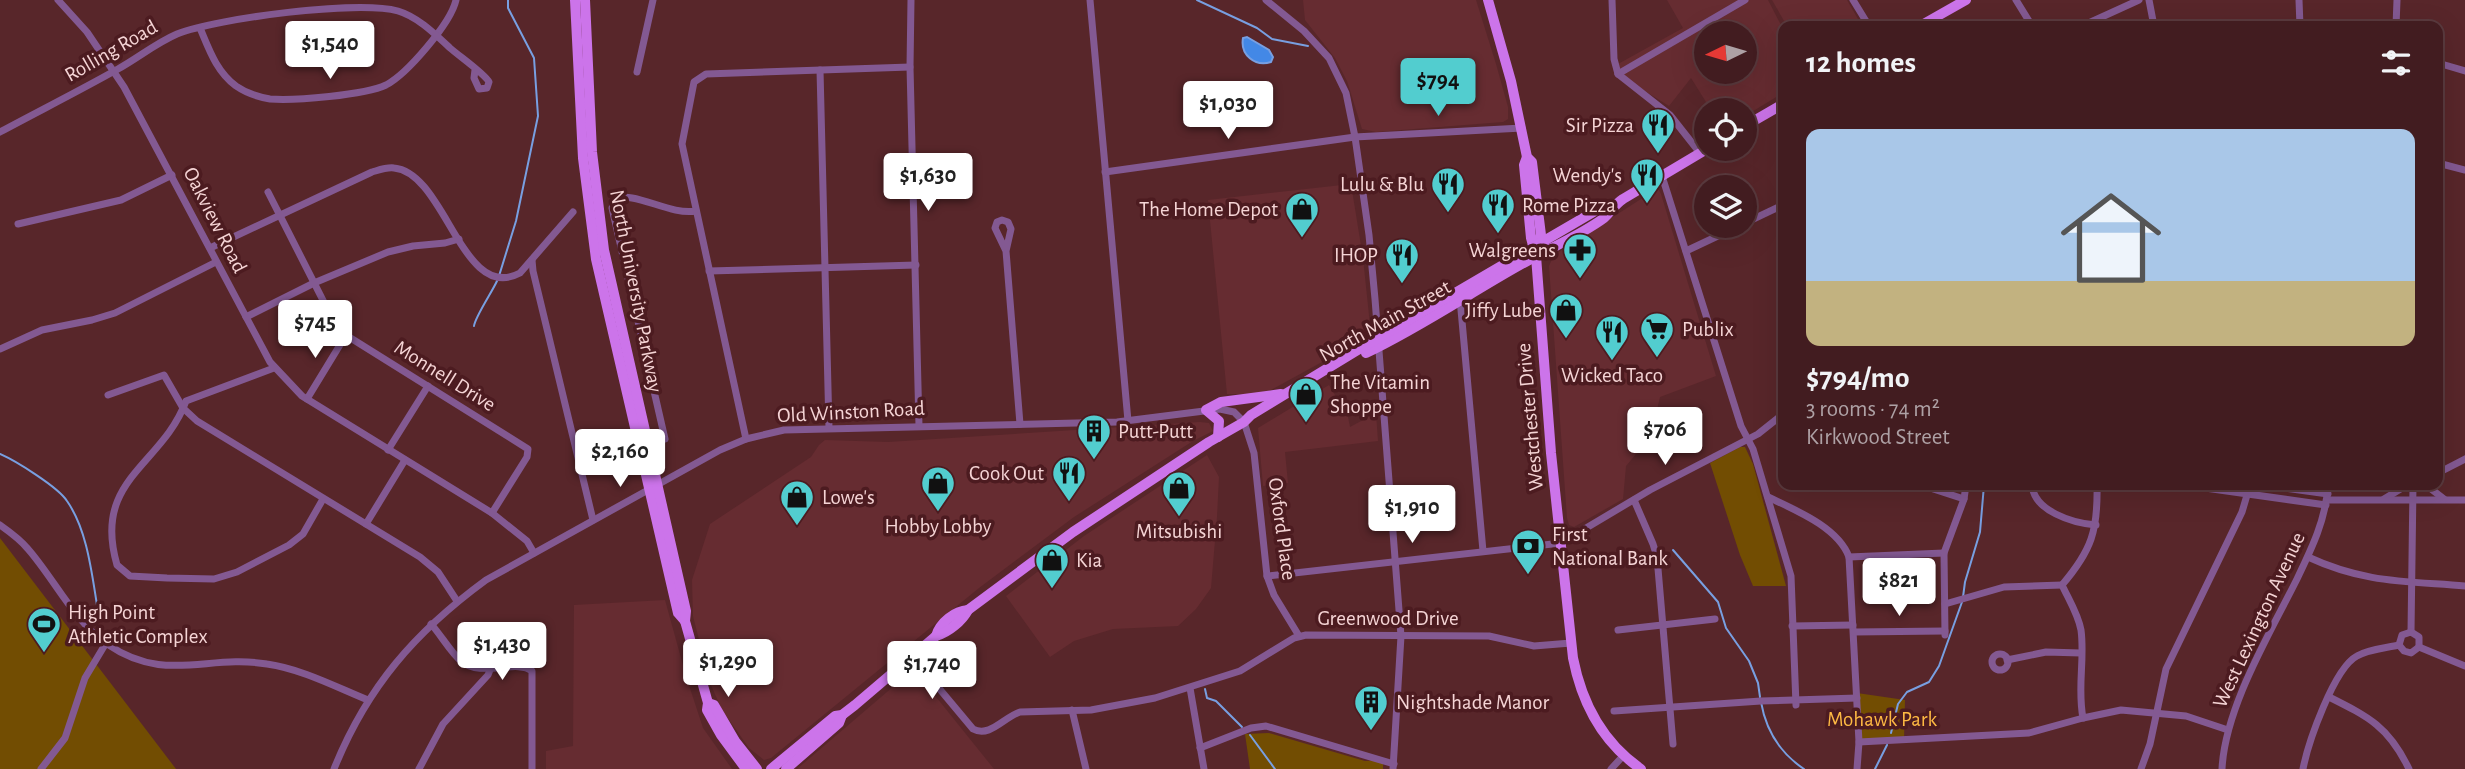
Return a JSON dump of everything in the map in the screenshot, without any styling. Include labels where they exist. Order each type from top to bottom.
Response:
[{"type":"main road","name":"North University Parkway","points":[[575,0],[583,158],[596,259],[686,611],[685,621],[708,703],[707,710],[745,765]]},
{"type":"main road","name":"North University Parkway","points":[[585,0],[592,152],[598,212],[653,487]]},
{"type":"main road","points":[[1488,0],[1522,128],[1527,158],[1524,165],[1531,239],[1536,252]]},
{"type":"main road","points":[[1929,21],[1966,0]]},
{"type":"main road","points":[[1757,120],[1778,109]]},
{"type":"main road","name":"North Main Street","points":[[1460,296],[1510,272],[1565,229],[1602,207],[1612,206],[1694,156]]},
{"type":"main road","points":[[1527,158],[1532,162],[1541,235],[1536,252]]},
{"type":"main road","points":[[1537,205],[1544,226],[1553,230],[1565,229]]},
{"type":"main road","name":"North Main Street","points":[[778,767],[839,723],[842,715],[939,632],[1073,532],[1251,415],[1536,252],[1560,245],[1606,216],[1612,206]]},
{"type":"main road","name":"Westchester Drive","points":[[1536,252],[1560,543],[1576,673],[1587,704],[1603,733],[1623,756],[1641,769]]},
{"type":"main road","points":[[1510,272],[1523,270],[1531,275],[1541,308]]},
{"type":"main road","name":"North Main Street","points":[[1244,422],[1255,420],[1379,343]]},
{"type":"main road","points":[[1217,437],[1219,421],[1206,410],[1221,402],[1288,393]]},
{"type":"main road","points":[[745,765],[778,767]]},
{"type":"main road","points":[[745,765],[757,769]]},
{"type":"street","name":"Oakview Road","points":[[58,0],[87,32],[114,71],[274,368],[307,400],[492,513],[527,541],[534,553]]},
{"type":"street","points":[[200,28],[215,62],[235,85],[259,96],[284,99],[379,88],[405,72],[448,19],[456,0]]},
{"type":"street","points":[[637,72],[653,0]]},
{"type":"street","points":[[911,0],[910,67],[919,426]]},
{"type":"street","points":[[1090,0],[1128,421]]},
{"type":"street","points":[[1200,748],[1251,727],[1266,726],[1393,767],[1401,636],[1379,343],[1369,235],[1355,137],[1346,93],[1329,58],[1304,31],[1266,0]]},
{"type":"street","points":[[1612,0],[1614,59],[1618,74],[1670,115],[1694,141]]},
{"type":"street","points":[[1618,74],[1745,0]]},
{"type":"street","points":[[1853,0],[1866,21]]},
{"type":"street","points":[[2016,0],[2029,21]]},
{"type":"street","points":[[2093,21],[2139,0]]},
{"type":"street","points":[[2149,0],[2153,21]]},
{"type":"street","points":[[2299,0],[2301,21]]},
{"type":"street","points":[[2396,21],[2397,0]]},
{"type":"street","name":"Rolling Road","points":[[0,132],[114,71],[160,42],[200,28],[275,15],[367,6],[384,7],[402,12],[435,34],[475,70]]},
{"type":"street","points":[[2443,64],[2465,71]]},
{"type":"street","points":[[746,439],[682,144],[694,82],[702,75],[910,67]]},
{"type":"street","points":[[820,70],[829,428]]},
{"type":"street","points":[[1105,172],[1355,137],[1522,128]]},
{"type":"street","points":[[2443,164],[2465,170]]},
{"type":"street","points":[[210,248],[372,172],[394,168],[413,177],[436,205],[479,269],[493,277],[514,276],[532,260],[573,212]]},
{"type":"street","points":[[19,225],[121,200],[172,175]]},
{"type":"street","points":[[1662,176],[1741,426],[1749,439],[1768,497],[1791,576],[1796,702]]},
{"type":"street","name":"Monnell Drive","points":[[268,192],[330,315],[346,335],[528,449],[527,457],[492,513]]},
{"type":"street","points":[[665,439],[612,208],[614,200],[620,196],[674,211],[696,211]]},
{"type":"street","points":[[1757,217],[1778,207]]},
{"type":"street","points":[[1686,251],[1714,238]]},
{"type":"street","points":[[246,317],[314,283],[388,252],[459,239]]},
{"type":"street","points":[[1006,251],[1020,424]]},
{"type":"street","points":[[532,260],[593,520]]},
{"type":"street","points":[[0,349],[42,330],[115,313],[216,262]]},
{"type":"street","points":[[709,271],[916,265]]},
{"type":"street","points":[[1460,296],[1483,551]]},
{"type":"street","points":[[307,400],[346,335]]},
{"type":"street","points":[[274,368],[186,401],[179,419],[126,482],[117,500],[112,543],[117,565],[130,576],[199,580],[214,579],[237,572],[289,545],[303,534],[323,499]]},
{"type":"street","points":[[108,395],[164,375],[189,415],[429,564],[438,572],[457,601]]},
{"type":"street","points":[[388,450],[428,386]]},
{"type":"street","name":"Old Winston Road","points":[[334,769],[346,738],[393,664],[457,601],[486,580],[534,553],[720,450],[746,439],[784,430],[1128,421],[1226,409],[1240,416],[1244,422]]},
{"type":"street","points":[[1267,576],[1560,543],[1749,439],[1778,418]]},
{"type":"street","name":"Oxford Place","points":[[1244,422],[1254,453],[1267,576],[1274,595],[1299,636]]},
{"type":"street","points":[[2443,470],[2465,459]]},
{"type":"street","points":[[366,524],[405,460]]},
{"type":"street","points":[[1936,490],[1964,499]]},
{"type":"street","points":[[1792,626],[1945,633],[1944,553],[1965,490]]},
{"type":"street","points":[[2033,490],[2034,498],[2042,506],[2079,522],[2096,525]]},
{"type":"street","points":[[2063,585],[2085,556],[2094,538],[2097,490]]},
{"type":"street","points":[[2220,490],[2327,500],[2465,500]]},
{"type":"street","points":[[2141,769],[2150,744],[2166,669],[2242,512],[2249,490]]},
{"type":"street","points":[[2284,490],[2327,500]]},
{"type":"street","name":"West Lexington Avenue","points":[[2222,769],[2228,730],[2265,643],[2308,557],[2327,500],[2328,490]]},
{"type":"street","points":[[2384,500],[2399,490]]},
{"type":"street","points":[[2411,632],[2413,490]]},
{"type":"street","points":[[2433,490],[2445,499]]},
{"type":"street","points":[[1768,497],[1818,523],[1847,551],[1849,557],[1859,742],[1857,769]]},
{"type":"street","points":[[1634,500],[1655,550],[1673,744]]},
{"type":"street","points":[[0,525],[28,548],[78,616],[106,643],[158,665],[188,667],[235,661],[283,667],[368,700]]},
{"type":"street","points":[[1849,557],[1944,553]]},
{"type":"street","points":[[2308,557],[2339,571],[2360,576],[2465,586]]},
{"type":"street","points":[[1945,604],[2004,587],[2063,585]]},
{"type":"street","points":[[2063,585],[2078,619],[2081,653],[2079,692],[2083,718]]},
{"type":"street","points":[[1618,630],[1715,619]]},
{"type":"street","points":[[431,624],[466,665],[490,670],[526,667],[532,671],[532,769]]},
{"type":"street","points":[[2399,645],[2402,635],[2411,632]]},
{"type":"street","points":[[2411,632],[2419,637],[2419,647]]},
{"type":"street","name":"Greenwood Drive","points":[[912,656],[973,729],[985,733],[1020,712],[1127,705],[1190,688],[1240,671],[1299,636],[1489,636],[1534,646],[1571,643]]},
{"type":"street","points":[[41,769],[65,738],[85,678],[106,643]]},
{"type":"street","points":[[2399,645],[2404,651],[2411,653],[2419,647]]},
{"type":"street","points":[[2303,769],[2307,751],[2343,668],[2356,656],[2399,645]]},
{"type":"street","points":[[2419,647],[2465,666]]},
{"type":"street","points":[[2007,660],[2046,652],[2081,653]]},
{"type":"street","points":[[419,769],[443,724],[490,670]]},
{"type":"street","points":[[1190,688],[1203,769]]},
{"type":"street","points":[[2329,696],[2387,732],[2409,769]]},
{"type":"street","points":[[1614,711],[1857,698]]},
{"type":"street","points":[[1072,710],[1086,769]]},
{"type":"street","points":[[1859,742],[2020,734],[2121,710],[2186,716],[2228,730]]},
{"type":"street","points":[[1611,769],[1623,756]]},
{"type":"shaded area","points":[[1303,0],[1476,0],[1508,107],[1508,119],[1503,122],[1376,132],[1362,129],[1347,81],[1335,58],[1305,20]]},
{"type":"shaded area","points":[[1667,0],[1768,0],[1779,21],[1778,96],[1757,109],[1757,98],[1704,98],[1695,84],[1757,84],[1757,21],[1694,21],[1694,83],[1691,78],[1669,106],[1627,80],[1618,64],[1683,28]]},
{"type":"shaded area","points":[[1772,0],[1847,0],[1859,21],[1784,21]]},
{"type":"shaded area","points":[[1351,184],[1363,258],[1370,325],[1368,332],[1353,345],[1269,391],[1227,394],[1208,200]]},
{"type":"shaded area","points":[[1655,190],[1659,190],[1661,194],[1716,376],[1660,397],[1648,448],[1636,454],[1626,466],[1623,499],[1574,527],[1569,525],[1567,518],[1549,266],[1554,255]]},
{"type":"shaded area","points":[[1329,385],[1348,417],[1350,427],[1376,413],[1378,441],[1285,452],[1288,483],[1263,486],[1258,428]]},
{"type":"shaded area","points":[[1209,423],[1213,431],[1074,517],[979,588],[771,758],[764,760],[749,748],[722,710],[710,683],[693,616],[692,580],[710,524],[811,457],[825,440],[888,442]]},
{"type":"shaded area","points":[[1207,455],[1219,477],[1217,517],[1211,588],[1196,609],[1178,626],[1113,629],[1074,641],[1050,657],[1006,596],[1084,536]]},
{"type":"shaded area","points":[[665,600],[703,728],[732,769],[546,769],[546,751],[573,746],[574,605]]},
{"type":"shaded area","points":[[916,672],[994,769],[797,769],[908,674]]},
{"type":"green space","points":[[1745,447],[1753,464],[1786,586],[1753,586],[1740,555],[1710,463]]},
{"type":"green space","name":"High Point Athletic Complex","points":[[0,538],[176,769],[0,769]]},
{"type":"green space","name":"Mohawk Park","points":[[1857,693],[1905,700],[1904,740],[1859,742]]},
{"type":"green space","points":[[1269,733],[1365,761],[1383,760],[1383,769],[1250,769],[1245,734]]},
{"type":"water","points":[[1247,37],[1269,50],[1273,57],[1271,62],[1259,63],[1246,54],[1243,38]]},
{"type":"waterway","points":[[499,276],[516,221],[538,116],[534,58],[508,8],[508,0]]},
{"type":"waterway","points":[[1197,0],[1257,28],[1272,39],[1308,46]]},
{"type":"waterway","points":[[474,326],[497,281]]},
{"type":"waterway","points":[[0,454],[46,482],[67,501],[84,540],[98,611]]},
{"type":"waterway","points":[[1963,597],[1980,532],[1984,490]]},
{"type":"waterway","points":[[1673,550],[1718,602],[1726,628],[1749,661],[1758,683],[1760,697]]},
{"type":"waterway","points":[[1891,733],[1898,704],[1907,692],[1929,682],[1939,666],[1962,602]]},
{"type":"waterway","points":[[1205,689],[1207,698],[1216,701],[1242,727]]},
{"type":"waterway","points":[[1761,702],[1766,722],[1775,740],[1788,756],[1804,769]]},
{"type":"waterway","points":[[1250,735],[1275,769]]},
{"type":"waterway","points":[[1875,769],[1887,745]]},
{"type":"place","name":"Sir Pizza","points":[[1658,155]]},
{"type":"place","name":"Wendy's","points":[[1647,205]]},
{"type":"place","name":"Lulu & Blu","points":[[1448,214]]},
{"type":"place","name":"Rome Pizza","points":[[1498,235]]},
{"type":"place","name":"The Home Depot","points":[[1302,239]]},
{"type":"place","name":"Walgreens","points":[[1580,280]]},
{"type":"place","name":"IHOP","points":[[1402,285]]},
{"type":"place","name":"Jiffy Lube","points":[[1566,340]]},
{"type":"place","name":"Publix","points":[[1657,359]]},
{"type":"place","name":"Wicked Taco","points":[[1612,362]]},
{"type":"place","name":"The Vitamin Shoppe","points":[[1306,424]]},
{"type":"place","name":"Putt-Putt","points":[[1094,461]]},
{"type":"place","name":"Cook Out","points":[[1069,503]]},
{"type":"place","name":"Hobby Lobby","points":[[938,513]]},
{"type":"place","name":"Mitsubishi","points":[[1179,518]]},
{"type":"place","name":"Lowe's","points":[[797,527]]},
{"type":"place","name":"First National Bank","points":[[1528,576]]},
{"type":"place","name":"Kia","points":[[1052,590]]},
{"type":"place","name":"High Point Athletic Complex","points":[[44,654]]},
{"type":"place","name":"Nightshade Manor","points":[[1371,732]]}]
